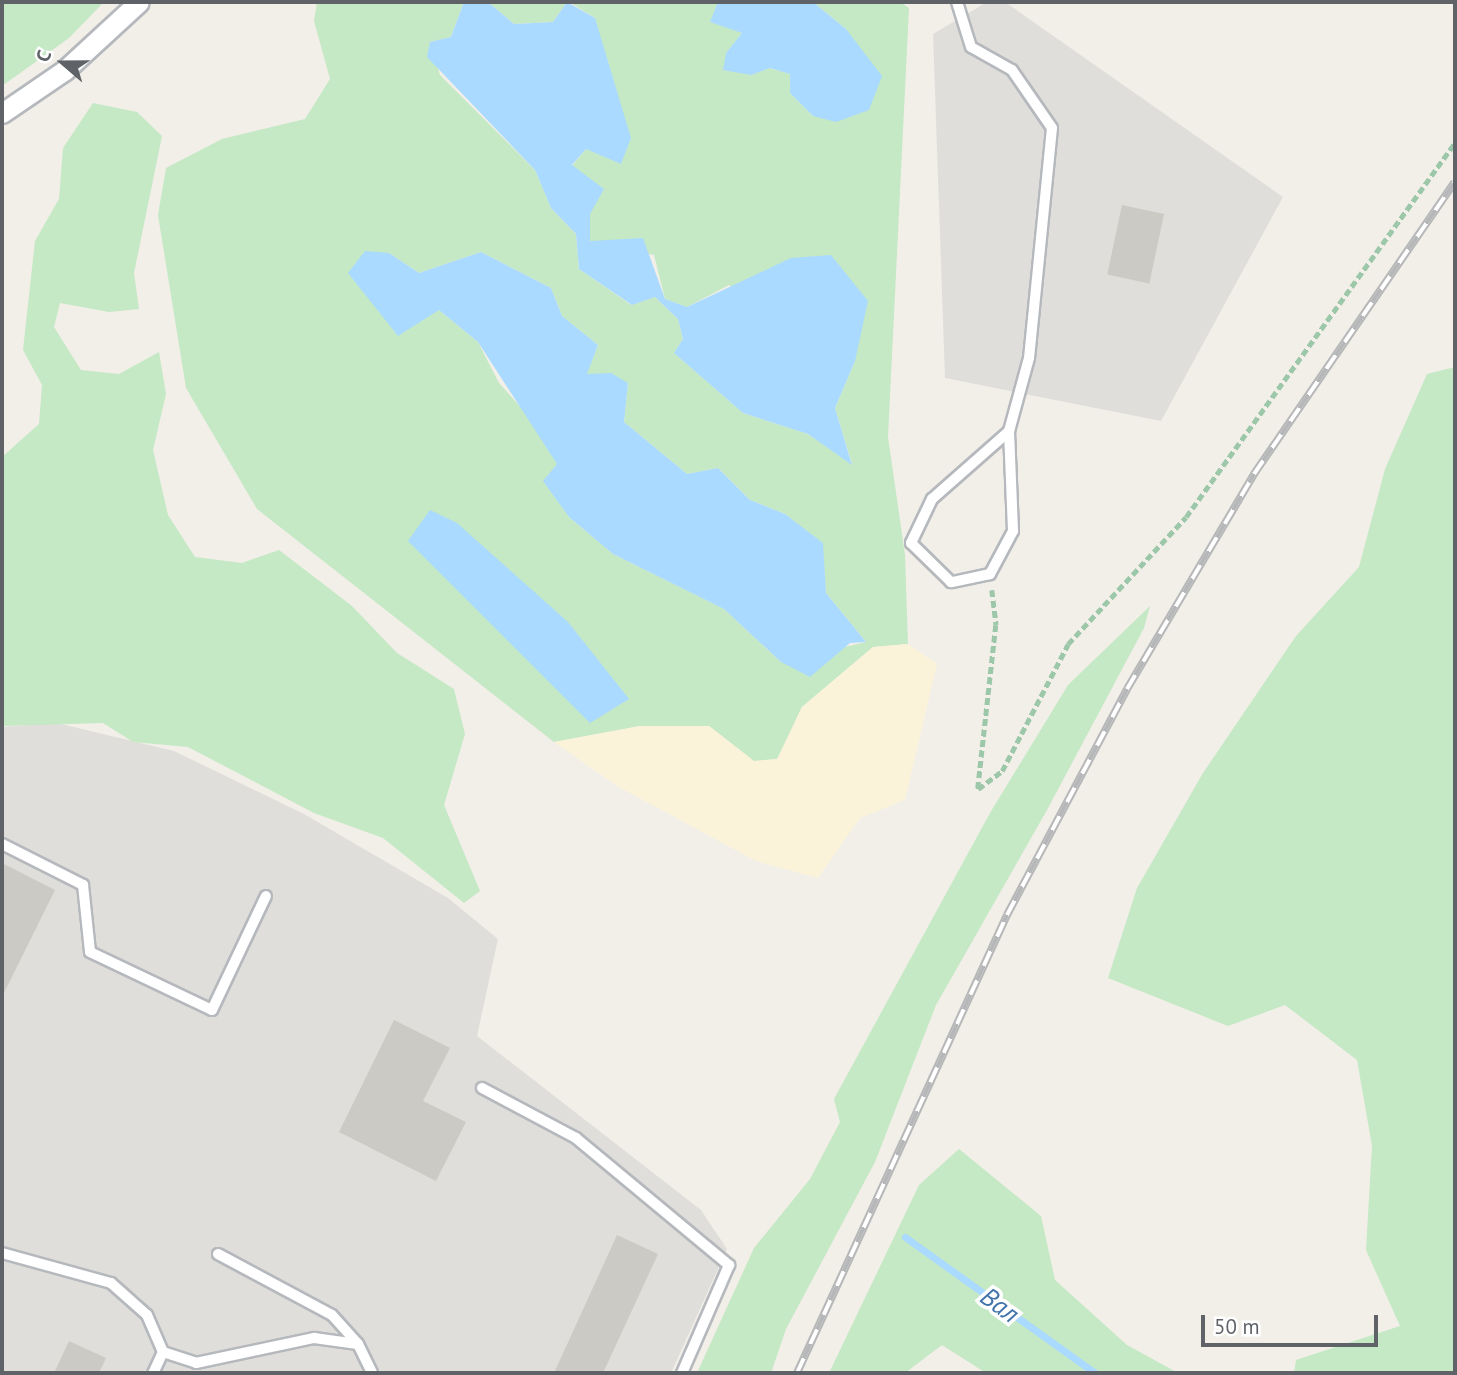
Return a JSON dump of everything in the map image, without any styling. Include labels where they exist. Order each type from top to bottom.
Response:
[{"type":"street","points":[[2,113],[65,70],[139,2]]},
{"type":"lane","points":[[957,2],[971,47],[1012,70],[1052,128],[1029,358],[1009,431],[1013,531],[990,574],[951,582],[911,543],[932,499],[1009,431]]},
{"type":"lane","points":[[2,844],[83,885],[90,952],[212,1010],[266,896]]},
{"type":"lane","points":[[482,1088],[576,1138],[729,1265],[682,1373]]},
{"type":"lane","points":[[2,1253],[111,1283],[147,1315],[163,1352],[196,1363],[314,1338],[358,1343]]},
{"type":"lane","points":[[218,1254],[332,1315],[358,1343],[372,1373]]},
{"type":"lane","points":[[153,1373],[163,1352]]},
{"type":"path","points":[[990,574],[996,625],[978,789],[1002,771],[1068,643],[1186,517],[1455,143]]},
{"type":"shaded area","points":[[987,2],[1005,2],[1283,197],[1161,421],[945,378],[933,34]]},
{"type":"shaded area","points":[[57,723],[174,751],[304,814],[448,898],[498,939],[477,1036],[701,1210],[727,1249],[671,1373],[2,1373],[2,727]]},
{"type":"green space","points":[[2,2],[104,2],[69,38],[2,86]]},
{"type":"green space","points":[[317,2],[464,2],[451,37],[430,42],[440,75],[535,170],[551,208],[576,234],[579,269],[631,305],[655,297],[678,319],[683,339],[674,353],[743,413],[808,434],[852,464],[835,408],[855,361],[729,285],[687,307],[665,299],[654,255],[590,241],[590,214],[572,166],[586,149],[595,18],[569,2],[718,2],[714,15],[742,33],[726,53],[751,75],[769,68],[791,74],[790,93],[813,116],[846,29],[813,2],[900,2],[909,8],[888,437],[905,555],[908,644],[873,647],[802,707],[778,759],[754,761],[709,726],[640,726],[554,742],[257,509],[186,388],[158,215],[166,168],[222,139],[305,119],[330,79],[314,21]],"holes":[[[481,252],[551,288],[562,316],[598,345],[586,375],[628,383],[624,422],[687,474],[718,468],[750,500],[785,514],[822,543],[826,593],[866,642],[781,662],[724,609],[613,554],[569,517],[544,481],[557,464],[540,429],[499,383],[478,342],[439,310],[389,253],[419,273]]]},
{"type":"green space","points":[[488,2],[567,2],[553,22],[514,24]]},
{"type":"green space","points":[[93,103],[137,112],[162,136],[134,273],[139,309],[109,312],[60,303],[54,327],[81,370],[119,374],[159,352],[166,394],[153,450],[168,515],[195,557],[242,563],[279,550],[352,606],[397,653],[454,689],[465,734],[444,805],[480,891],[464,903],[383,838],[314,813],[188,747],[133,742],[103,723],[2,726],[2,457],[39,424],[42,385],[23,350],[35,241],[59,199],[63,148]]},
{"type":"green space","points":[[1455,367],[1455,1373],[1294,1373],[1296,1360],[1400,1326],[1366,1250],[1372,1146],[1357,1060],[1285,1005],[1228,1026],[1108,978],[1137,888],[1203,773],[1296,636],[1359,567],[1385,469],[1427,374]]},
{"type":"green space","points":[[1150,606],[1144,628],[1047,810],[936,1005],[875,1162],[786,1329],[771,1373],[697,1373],[754,1248],[810,1179],[840,1122],[834,1099],[990,813],[1068,685]]},
{"type":"green space","points":[[959,1149],[1041,1216],[1055,1280],[1127,1345],[1178,1373],[986,1373],[942,1345],[905,1373],[829,1373],[919,1185]]},
{"type":"sand","points":[[908,644],[937,664],[905,800],[860,818],[818,878],[756,861],[619,787],[554,742],[640,726],[709,726],[754,761],[777,759],[802,707],[873,647]]},
{"type":"water","points":[[464,2],[488,2],[514,24],[553,22],[567,2],[595,18],[631,138],[621,164],[586,149],[572,165],[604,189],[590,214],[590,241],[643,238],[665,299],[687,307],[791,258],[831,255],[868,301],[855,361],[835,408],[852,465],[808,434],[743,413],[674,353],[683,339],[678,319],[655,297],[632,305],[579,269],[576,234],[551,208],[535,170],[427,57],[430,42],[451,37]]},
{"type":"water","points":[[718,2],[813,2],[846,29],[882,76],[869,110],[836,122],[813,116],[790,93],[790,74],[770,68],[751,75],[723,70],[726,53],[742,33],[710,22]]},
{"type":"water","points":[[365,251],[389,253],[419,273],[481,252],[551,288],[562,316],[598,345],[587,374],[611,373],[628,383],[624,422],[687,474],[718,468],[750,500],[785,514],[823,543],[826,593],[866,642],[850,643],[810,677],[781,662],[724,609],[613,554],[569,517],[543,481],[557,464],[478,342],[439,310],[398,336],[348,273]]},
{"type":"water","points":[[430,510],[457,523],[568,622],[629,699],[590,723],[408,541]]},
{"type":"building","points":[[1122,205],[1164,214],[1149,283],[1107,274]]},
{"type":"building","points":[[2,863],[55,890],[2,997]]},
{"type":"building","points":[[394,1020],[450,1048],[423,1101],[466,1122],[436,1181],[339,1132]]},
{"type":"building","points":[[617,1235],[658,1254],[603,1373],[554,1373]]},
{"type":"building","points":[[69,1341],[106,1358],[99,1373],[54,1373]]},
{"type":"waterway","name":"Вал","points":[[905,1237],[1095,1373]]},
{"type":"railway","points":[[797,1373],[1007,915],[1127,689],[1254,474],[1455,182]]}]
